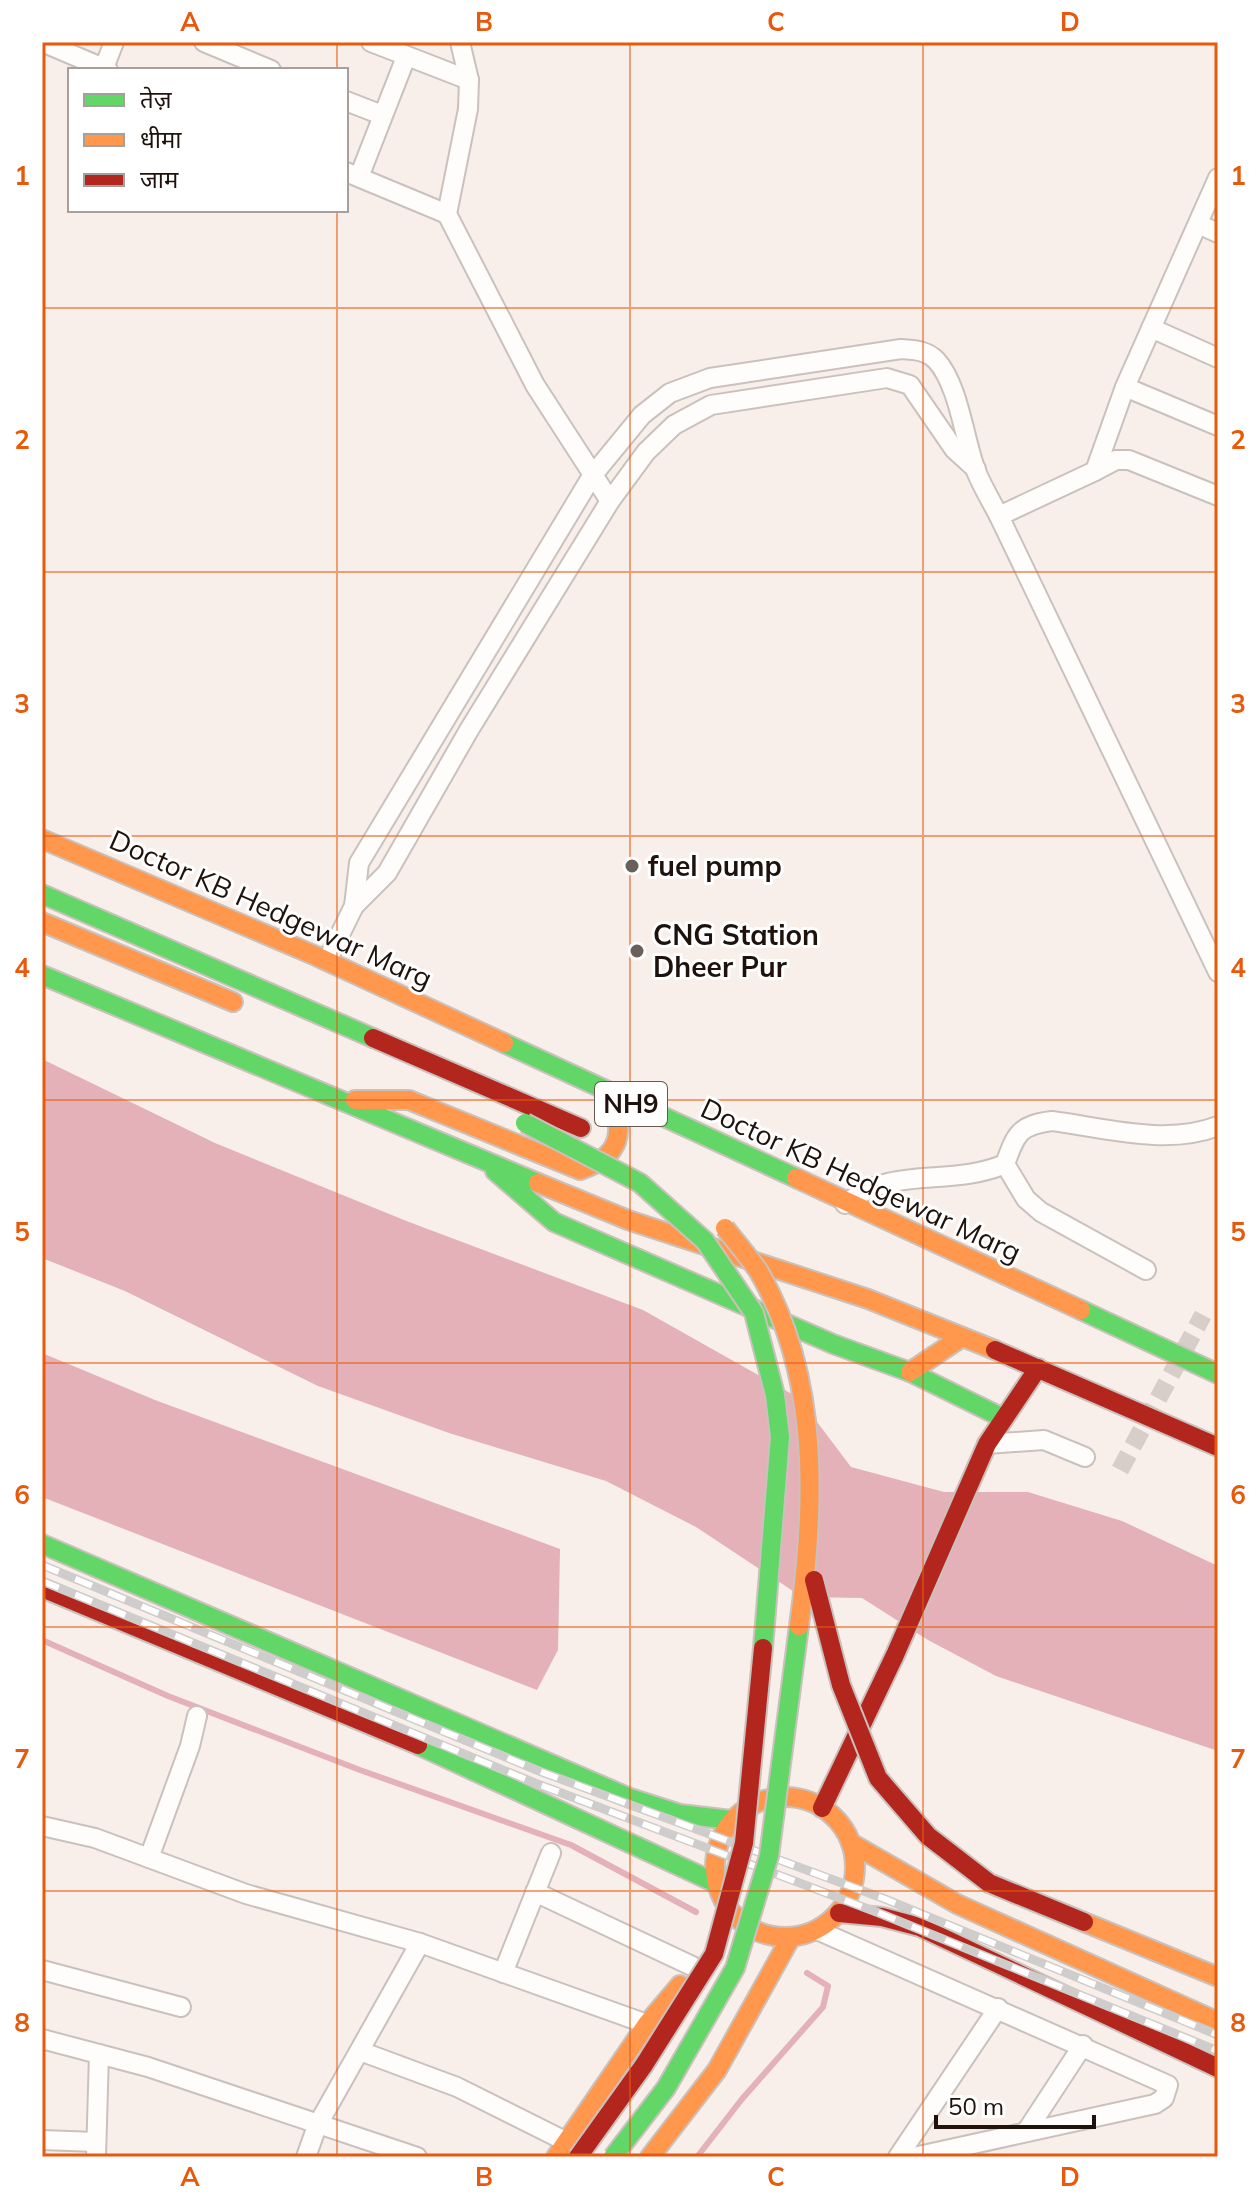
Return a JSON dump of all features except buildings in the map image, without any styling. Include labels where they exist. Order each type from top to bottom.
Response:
[{"type":"main road","name":"Doctor KB Hedgewar Marg","points":[[42,839],[327,961],[845,1204],[1218,1374]]},
{"type":"main road","points":[[42,894],[581,1128],[650,1167]]},
{"type":"main road","points":[[42,922],[247,1008]]},
{"type":"main road","points":[[42,975],[628,1220],[868,1299],[1038,1368],[1218,1447]]},
{"type":"main road","points":[[438,1087],[525,1123],[640,1183],[674,1210],[723,1264],[754,1313],[775,1395],[780,1437],[779,1482],[755,1756],[744,1843],[714,1954],[644,2065],[567,2152]]},
{"type":"main road","points":[[339,1100],[409,1100],[580,1170],[598,1166],[611,1155],[619,1136],[620,1116],[610,1094]]},
{"type":"main road","points":[[481,1159],[554,1222],[833,1344],[910,1372],[1003,1418]]},
{"type":"main road","points":[[613,2157],[666,2088],[735,1968],[769,1856],[808,1560],[810,1438],[784,1325],[758,1271],[711,1213]]},
{"type":"main road","points":[[910,1372],[962,1337]]},
{"type":"main road","points":[[822,1808],[895,1655],[987,1444],[1038,1368]]},
{"type":"main road","points":[[42,1544],[425,1711],[654,1805],[703,1821],[731,1820]]},
{"type":"main road","points":[[808,1560],[841,1685],[878,1778],[928,1836],[989,1883],[1218,1977]]},
{"type":"main road","points":[[42,1588],[376,1727],[622,1836],[720,1892]]},
{"type":"main road","points":[[780,1796],[808,1799],[832,1813],[851,1843],[857,1862],[853,1889],[839,1913],[817,1930],[791,1937],[763,1934],[739,1920],[720,1892],[714,1872],[718,1845],[731,1820],[753,1803],[780,1796]]},
{"type":"main road","points":[[851,1843],[957,1904],[1218,2022]]},
{"type":"main road","points":[[567,2152],[593,2105],[647,2024],[685,1980],[720,1892]]},
{"type":"main road","points":[[839,1913],[882,1917],[920,1927],[1218,2068]]},
{"type":"main road","points":[[655,2155],[717,2070],[791,1937]]},
{"type":"street","points":[[42,42],[104,68]]},
{"type":"street","points":[[106,68],[114,42]]},
{"type":"street","points":[[204,42],[266,68]]},
{"type":"street","points":[[371,42],[469,80]]},
{"type":"street","points":[[447,214],[463,146],[469,80],[460,42]]},
{"type":"street","points":[[406,57],[353,174],[447,214],[535,385],[610,501]]},
{"type":"street","points":[[348,102],[382,115]]},
{"type":"street","points":[[1095,471],[1125,387],[1218,178]]},
{"type":"street","points":[[1198,224],[1218,233]]},
{"type":"street","points":[[1151,328],[1218,358]]},
{"type":"street","points":[[354,906],[359,863],[592,476],[642,415],[670,393],[710,378],[901,349],[922,351],[934,357],[942,368],[970,442],[976,469],[1218,972]]},
{"type":"street","points":[[327,961],[354,906],[387,873],[469,730],[610,501],[646,452],[674,425],[711,405],[887,378],[910,385],[954,449],[976,469]]},
{"type":"street","points":[[1125,387],[1218,426]]},
{"type":"street","points":[[999,516],[1116,460],[1129,460],[1218,496]]},
{"type":"street","points":[[1005,1164],[1018,1132],[1034,1124],[1052,1121],[1168,1136],[1198,1134],[1218,1126]]},
{"type":"street","points":[[845,1204],[873,1184],[960,1177],[1005,1164]]},
{"type":"street","points":[[1005,1164],[1026,1199],[1041,1212],[1146,1270]]},
{"type":"street","points":[[987,1444],[1044,1440],[1085,1457]]},
{"type":"street","points":[[149,1858],[190,1746],[197,1716]]},
{"type":"street","points":[[42,1826],[95,1838],[246,1894],[420,1943],[647,2024]]},
{"type":"street","points":[[503,1973],[551,1853]]},
{"type":"street","points":[[535,1892],[692,1966]]},
{"type":"street","points":[[817,1930],[1165,2081],[1168,2091],[1155,2104],[914,2157]]},
{"type":"street","points":[[306,2157],[317,2126],[420,1943]]},
{"type":"street","points":[[42,1970],[181,2007]]},
{"type":"street","points":[[898,2157],[998,2008]]},
{"type":"street","points":[[42,2039],[148,2067],[417,2157]]},
{"type":"street","points":[[1026,2132],[1083,2045]]},
{"type":"street","points":[[360,2051],[457,2087],[567,2152]]},
{"type":"street","points":[[42,2140],[96,2149],[99,2054]]},
{"type":"street","points":[[593,2105],[655,2155]]},
{"type":"shaded area","points":[[42,1059],[215,1143],[409,1222],[643,1310],[799,1398],[851,1467],[944,1492],[1028,1492],[1122,1521],[1218,1566],[1218,1751],[996,1676],[928,1640],[862,1598],[802,1597],[696,1527],[606,1481],[449,1433],[318,1386],[125,1291],[42,1258]]},
{"type":"shaded area","points":[[42,1353],[155,1400],[560,1549],[558,1650],[537,1690],[42,1497]]},
{"type":"waterway","points":[[42,1640],[168,1696],[360,1770],[571,1845],[696,1912]]},
{"type":"waterway","points":[[697,2157],[742,2099],[823,2007],[828,1986],[807,1973]]},
{"type":"tunnel","points":[[1120,1470],[1203,1315]]},
{"type":"railway","points":[[42,1565],[539,1771],[885,1899],[1218,2035]]},
{"type":"railway","points":[[42,1581],[535,1783],[879,1913],[1218,2051]]},
{"type":"traffic: fast","points":[[42,894],[373,1038]]},
{"type":"traffic: fast","points":[[42,975],[538,1183]]},
{"type":"traffic: fast","points":[[504,1043],[796,1178]]},
{"type":"traffic: fast","points":[[525,1123],[640,1183],[705,1241],[754,1313],[775,1395],[780,1437],[763,1648]]},
{"type":"traffic: fast","points":[[495,1171],[554,1222],[833,1344],[910,1372],[1003,1418]]},
{"type":"traffic: fast","points":[[1081,1310],[1218,1374]]},
{"type":"traffic: fast","points":[[42,1544],[630,1798],[680,1814],[731,1820]]},
{"type":"traffic: fast","points":[[613,2157],[666,2088],[735,1968],[769,1856],[799,1626]]},
{"type":"traffic: fast","points":[[418,1745],[718,1884]]},
{"type":"traffic: slow","points":[[42,839],[316,956],[504,1043]]},
{"type":"traffic: slow","points":[[42,922],[233,1002]]},
{"type":"traffic: slow","points":[[355,1100],[409,1100],[580,1170],[605,1158],[616,1141],[618,1120],[610,1094]]},
{"type":"traffic: slow","points":[[796,1178],[1081,1310]]},
{"type":"traffic: slow","points":[[538,1183],[628,1220],[868,1299],[995,1350]]},
{"type":"traffic: slow","points":[[725,1228],[759,1272],[779,1313],[794,1356],[803,1400],[810,1490],[799,1626]]},
{"type":"traffic: slow","points":[[910,1372],[962,1337]]},
{"type":"traffic: slow","points":[[785,1797],[812,1802],[835,1817],[850,1840],[855,1867],[850,1894],[835,1917],[812,1932],[785,1937],[758,1932],[735,1917],[720,1894],[715,1867],[720,1840],[735,1817],[758,1802],[785,1797]]},
{"type":"traffic: slow","points":[[851,1843],[957,1904],[1218,2022]]},
{"type":"traffic: slow","points":[[1084,1922],[1218,1977]]},
{"type":"traffic: slow","points":[[650,2157],[717,2070],[791,1937]]},
{"type":"traffic: slow","points":[[556,2157],[647,2024],[680,1985]]},
{"type":"traffic: jam","points":[[373,1038],[581,1128]]},
{"type":"traffic: jam","points":[[995,1350],[1218,1447]]},
{"type":"traffic: jam","points":[[822,1808],[895,1655],[987,1444],[1038,1368]]},
{"type":"traffic: jam","points":[[814,1580],[841,1685],[878,1778],[928,1836],[989,1883],[1084,1922]]},
{"type":"traffic: jam","points":[[42,1588],[418,1745]]},
{"type":"traffic: jam","points":[[578,2157],[644,2065],[714,1954],[744,1843],[763,1648]]},
{"type":"traffic: jam","points":[[839,1913],[882,1917],[920,1927],[1218,2068]]},
{"type":"place","name":"fuel pump","points":[[632,866]]},
{"type":"place","name":"CNG Station Dheer Pur","points":[[637,951]]}]
